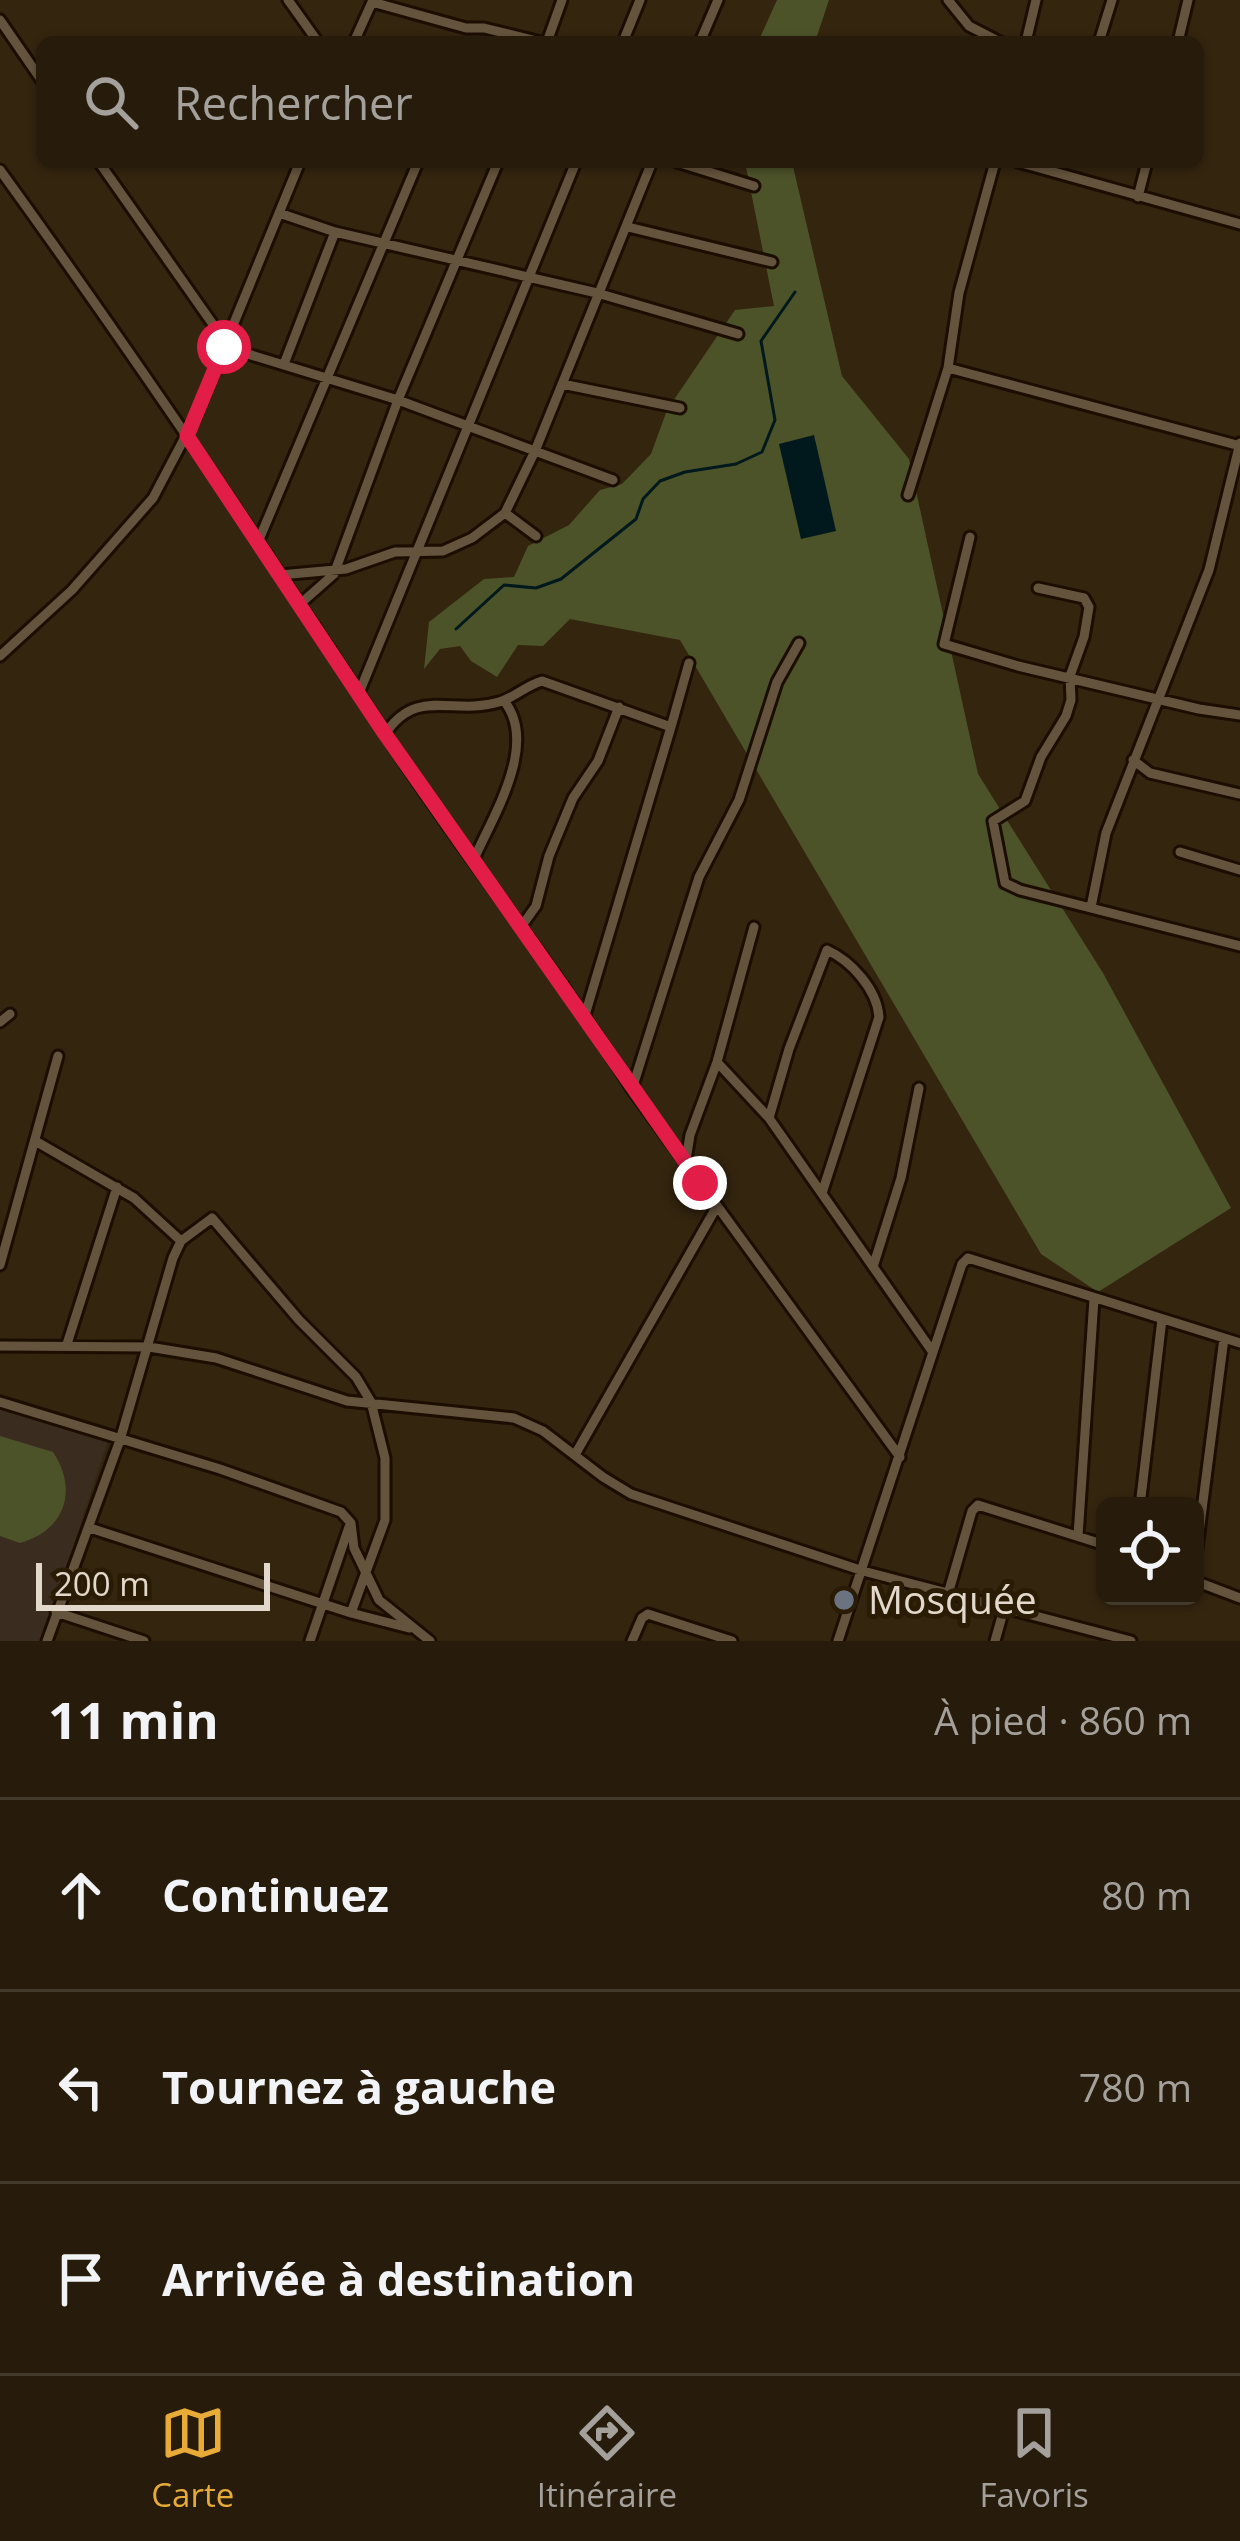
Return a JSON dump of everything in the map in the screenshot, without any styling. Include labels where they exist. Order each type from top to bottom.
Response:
[{"type":"street","points":[[288,0],[314,36]]},
{"type":"street","points":[[547,36],[562,0]]},
{"type":"street","points":[[625,36],[640,0]]},
{"type":"street","points":[[703,36],[718,0]]},
{"type":"street","points":[[948,0],[968,26],[988,36]]},
{"type":"street","points":[[1027,36],[1036,0]]},
{"type":"street","points":[[1101,36],[1112,0]]},
{"type":"street","points":[[1179,36],[1188,0]]},
{"type":"street","points":[[357,36],[372,1],[466,28],[518,36]]},
{"type":"street","points":[[0,20],[36,72]]},
{"type":"street","points":[[463,36],[466,28]]},
{"type":"street","points":[[103,168],[225,345],[398,400],[613,480]]},
{"type":"street","points":[[0,656],[72,590],[138,518],[187,436],[298,168]]},
{"type":"street","points":[[258,542],[416,168]]},
{"type":"street","points":[[300,604],[324,587],[335,570],[398,400],[496,168]]},
{"type":"street","points":[[359,693],[573,168]]},
{"type":"street","points":[[280,575],[355,568],[387,554],[434,552],[456,546],[505,514],[650,168]]},
{"type":"street","points":[[696,168],[754,186]]},
{"type":"street","points":[[908,496],[948,368],[959,293],[993,168]]},
{"type":"street","points":[[1040,168],[1240,224]]},
{"type":"street","points":[[1069,176],[1070,168]]},
{"type":"street","points":[[1138,197],[1145,168]]},
{"type":"street","points":[[0,170],[632,1089],[900,1456]]},
{"type":"street","points":[[279,214],[335,232],[597,293],[738,334]]},
{"type":"street","points":[[628,227],[772,262]]},
{"type":"street","points":[[284,364],[335,232]]},
{"type":"street","points":[[948,368],[1240,445],[1209,570],[1106,833],[1090,907]]},
{"type":"street","points":[[562,384],[680,408]]},
{"type":"street","points":[[505,514],[536,536]]},
{"type":"street","points":[[970,537],[944,644],[1199,709],[1240,715]]},
{"type":"street","points":[[1038,588],[1084,598],[1089,607],[1070,676],[1066,716],[1042,757],[1025,801],[993,821],[1003,878],[1009,887],[1240,946]]},
{"type":"street","points":[[632,1089],[699,878],[740,800],[777,682],[799,644]]},
{"type":"street","points":[[585,1016],[689,662]]},
{"type":"street","points":[[385,734],[394,718],[412,708],[504,700],[542,682],[671,727]]},
{"type":"street","points":[[474,859],[515,756],[515,719],[504,700]]},
{"type":"street","points":[[521,927],[536,906],[560,828],[598,761],[619,707]]},
{"type":"street","points":[[1132,760],[1150,773],[1240,794]]},
{"type":"street","points":[[1180,852],[1240,870]]},
{"type":"street","points":[[686,1160],[754,927]]},
{"type":"street","points":[[769,1118],[789,1049],[827,950],[843,958],[863,981],[879,1007],[879,1017],[822,1193]]},
{"type":"street","points":[[0,1022],[10,1014]]},
{"type":"street","points":[[0,1265],[58,1056]]},
{"type":"street","points":[[718,1062],[769,1118],[932,1352]]},
{"type":"street","points":[[873,1267],[901,1178],[920,1088]]},
{"type":"street","points":[[37,1142],[117,1187],[182,1240]]},
{"type":"street","points":[[67,1344],[117,1187]]},
{"type":"street","points":[[576,1453],[717,1205]]},
{"type":"street","points":[[47,1641],[120,1440],[149,1347],[152,1320],[182,1240],[212,1218],[299,1320],[356,1377],[371,1402],[385,1458],[385,1511],[351,1613]]},
{"type":"street","points":[[838,1641],[932,1352],[968,1258],[1240,1343]]},
{"type":"street","points":[[1078,1536],[1094,1299]]},
{"type":"street","points":[[1141,1497],[1162,1319]]},
{"type":"street","points":[[1204,1497],[1224,1338]]},
{"type":"street","points":[[0,1346],[149,1347],[216,1358],[334,1397],[514,1418],[543,1431],[631,1494],[863,1571],[1085,1635],[1132,1641]]},
{"type":"street","points":[[0,1402],[341,1512],[351,1522],[354,1547],[384,1606],[430,1641]]},
{"type":"street","points":[[948,1594],[972,1511],[978,1505],[1096,1542]]},
{"type":"street","points":[[310,1641],[351,1522]]},
{"type":"street","points":[[90,1528],[322,1604],[412,1628]]},
{"type":"street","points":[[1204,1584],[1240,1598]]},
{"type":"street","points":[[995,1641],[1004,1610]]},
{"type":"street","points":[[56,1612],[144,1641]]},
{"type":"street","points":[[632,1641],[648,1614],[733,1641]]},
{"type":"shaded area","points":[[0,1406],[108,1441],[42,1641],[0,1641]]},
{"type":"green space","points":[[777,0],[829,0],[817,36],[761,36]]},
{"type":"green space","points":[[746,168],[793,168],[842,376],[909,459],[978,774],[1103,973],[1231,1208],[1098,1292],[1041,1254],[680,640],[570,619],[543,646],[518,645],[497,677],[471,661],[460,646],[440,649],[424,669],[429,622],[484,579],[514,577],[528,546],[569,525],[600,490],[622,484],[651,454],[667,410],[735,310],[774,306]]},
{"type":"green space","points":[[0,1436],[53,1452],[65,1481],[66,1495],[57,1519],[20,1543],[0,1536]]},
{"type":"water","points":[[814,435],[836,531],[801,539],[779,444]]},
{"type":"waterway","points":[[456,629],[504,585],[536,588],[561,579],[636,519],[643,499],[660,481],[736,464],[762,452],[775,420],[761,341],[795,292]]},
{"type":"place","name":"Mosquée","points":[[844,1600]]},
{"type":"route","points":[[224,347],[187,436],[385,734],[700,1183]]}]
